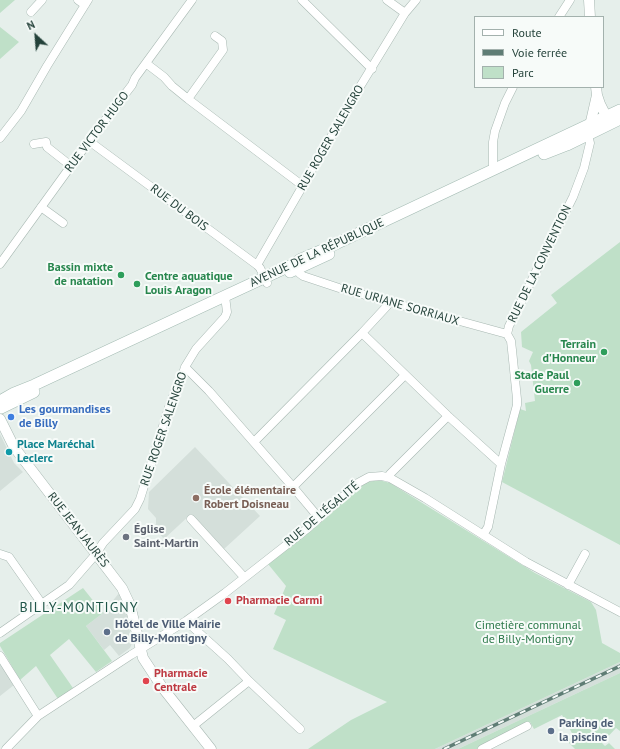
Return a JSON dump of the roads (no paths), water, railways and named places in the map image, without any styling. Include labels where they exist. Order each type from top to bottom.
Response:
[{"type":"main road","points":[[593,129],[606,116],[620,110]]},
{"type":"main road","points":[[593,129],[620,119]]},
{"type":"main road","name":"AVENUE DE LA RÉPUBLIQUE","points":[[295,267],[301,258],[326,248],[493,170],[593,129]]},
{"type":"main road","name":"AVENUE DE LA RÉPUBLIQUE","points":[[0,408],[266,280],[404,220],[551,150],[567,145],[593,129]]},
{"type":"main road","name":"AVENUE DE LA RÉPUBLIQUE","points":[[0,401],[14,393],[226,299]]},
{"type":"street","points":[[31,12],[42,0]]},
{"type":"street","name":"RUE VICTOR HUGO","points":[[0,264],[89,141],[132,86],[135,78],[147,64],[192,0]]},
{"type":"street","points":[[302,0],[372,69]]},
{"type":"street","points":[[387,0],[406,12]]},
{"type":"street","name":"RUE ROGER SALENGRO","points":[[257,265],[406,12],[416,0]]},
{"type":"street","points":[[560,16],[570,0]]},
{"type":"street","points":[[589,0],[590,16]]},
{"type":"street","points":[[0,138],[21,111],[84,2]]},
{"type":"street","points":[[188,99],[223,50],[222,41],[215,36]]},
{"type":"street","points":[[147,64],[188,99],[303,186]]},
{"type":"street","points":[[493,170],[493,142],[495,131],[505,103],[512,88]]},
{"type":"street","points":[[596,91],[606,116]]},
{"type":"street","points":[[593,129],[596,91]]},
{"type":"street","name":"RUE DE LA CONVENTION","points":[[483,535],[488,527],[501,464],[517,400],[511,341],[507,334],[509,326],[514,313],[573,197],[584,168],[593,129]]},
{"type":"street","name":"RUE DU BOIS","points":[[89,141],[257,265],[266,280]]},
{"type":"street","points":[[34,144],[46,142],[47,147],[71,166]]},
{"type":"street","points":[[41,207],[63,223]]},
{"type":"street","name":"RUE URIANE SORRIAUX","points":[[295,267],[304,276],[313,280],[507,334]]},
{"type":"street","name":"RUE ROGER SALENGRO","points":[[0,633],[69,585],[96,554],[103,543],[135,508],[140,498],[169,407],[177,386],[180,383],[185,366],[196,349],[225,317],[227,312],[226,299]]},
{"type":"street","points":[[254,442],[362,333],[389,302]]},
{"type":"street","points":[[362,333],[448,416],[501,464]]},
{"type":"street","points":[[185,366],[195,375],[319,518]]},
{"type":"street","points":[[293,487],[405,375]]},
{"type":"street","points":[[390,478],[390,474],[448,416]]},
{"type":"street","name":"RUE JEAN JAURÈS","points":[[0,419],[14,447],[126,595],[130,605],[143,658],[150,670],[211,749]]},
{"type":"street","name":"RUE DE L'ÉGALITÉ","points":[[6,749],[38,716],[140,649],[186,621],[319,518],[358,483],[364,479],[375,476],[390,478],[425,498],[526,562],[620,612]]},
{"type":"street","points":[[191,519],[244,577]]},
{"type":"street","points":[[0,554],[8,557],[42,604]]},
{"type":"street","points":[[568,585],[585,554]]},
{"type":"street","points":[[186,621],[228,659],[300,729]]},
{"type":"street","points":[[0,656],[38,716]]},
{"type":"street","points":[[193,726],[249,681]]},
{"type":"street","points":[[482,749],[527,726]]},
{"type":"railway","points":[[444,749],[620,666]]},
{"type":"place","name":"Bassin mixte de natation","points":[[121,275]]},
{"type":"place","name":"Centre aquatique Louis Aragon","points":[[137,284]]},
{"type":"place","name":"Terrain d'Honneur","points":[[604,352]]},
{"type":"place","name":"Stade Paul Guerre","points":[[577,383]]},
{"type":"place","name":"Les gourmandises de Billy","points":[[11,417]]},
{"type":"place","name":"Place Maréchal Leclerc","points":[[9,452]]},
{"type":"place","name":"École élémentaire Robert Doisneau","points":[[196,498]]},
{"type":"place","name":"Église Saint-Martin","points":[[126,537]]},
{"type":"place","name":"Pharmacie Carmi","points":[[228,601]]},
{"type":"place","name":"Hôtel de Ville Mairie de Billy-Montigny","points":[[107,632]]},
{"type":"place","name":"Pharmacie Centrale","points":[[146,681]]},
{"type":"place","name":"Parking de la piscine","points":[[551,731]]},
{"type":"district","name":"BILLY-MONTIGNY","points":[[79,608]]},
{"type":"park label","name":"Cimetière communal de Billy-Montigny","points":[[528,633]]}]
